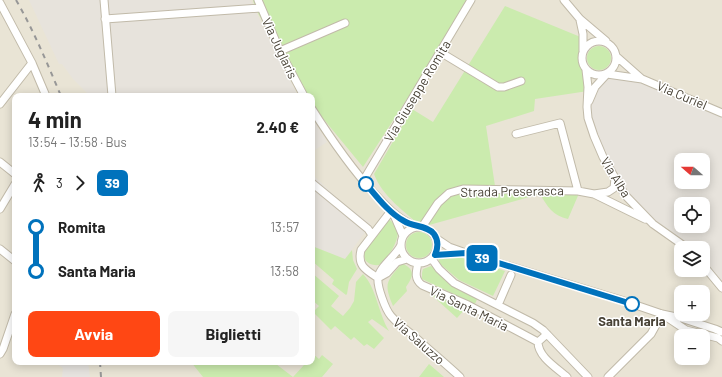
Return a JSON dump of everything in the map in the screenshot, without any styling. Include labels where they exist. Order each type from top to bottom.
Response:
[{"type":"street","points":[[104,0],[112,93]]},
{"type":"street","name":"Via Juglaris","points":[[258,0],[280,51],[302,93]]},
{"type":"street","name":"Via Giuseppe Romita","points":[[363,181],[471,0]]},
{"type":"street","points":[[564,0],[580,19],[614,48],[616,56],[616,63],[613,69],[595,88],[587,107]]},
{"type":"street","points":[[0,3],[32,63],[45,93]]},
{"type":"street","points":[[105,19],[261,8]]},
{"type":"street","points":[[580,19],[583,34],[583,51]]},
{"type":"street","points":[[280,51],[345,23]]},
{"type":"street","points":[[607,74],[596,75],[586,70],[582,64],[581,57],[586,46],[591,42],[602,41],[608,43]]},
{"type":"street","points":[[440,52],[498,87],[504,87],[521,81]]},
{"type":"street","name":"Via Curiel","points":[[616,56],[642,79]]},
{"type":"street","points":[[0,104],[32,63]]},
{"type":"street","name":"Via Alba","points":[[586,70],[588,87],[588,118],[603,157],[625,195],[653,224],[677,241]]},
{"type":"street","name":"Via Curiel","points":[[607,74],[642,79],[722,113]]},
{"type":"street","points":[[315,114],[342,155],[392,213],[404,222],[430,230],[437,239],[448,247],[662,314],[681,318],[722,332]]},
{"type":"street","points":[[516,134],[560,123],[578,191]]},
{"type":"street","points":[[0,162],[12,172]]},
{"type":"street","name":"Strada Preserasca","points":[[594,194],[608,192],[614,188],[615,178]]},
{"type":"street","points":[[315,185],[368,229],[372,235]]},
{"type":"street","points":[[0,209],[12,189]]},
{"type":"street","name":"Strada Preserasca","points":[[419,227],[438,203],[449,194],[463,189],[578,191],[594,194],[653,224]]},
{"type":"street","points":[[613,203],[619,204],[623,201],[625,195]]},
{"type":"street","points":[[378,278],[362,266],[359,257],[361,250],[372,235],[392,213]]},
{"type":"street","points":[[392,213],[403,236]]},
{"type":"street","points":[[378,278],[382,268],[397,252],[401,245],[403,236],[412,228],[419,227]]},
{"type":"street","points":[[401,245],[403,255],[411,262],[418,263],[428,261],[433,257],[437,250],[437,239]]},
{"type":"street","points":[[0,249],[12,259]]},
{"type":"street","points":[[433,257],[466,253]]},
{"type":"street","name":"Via Santa Maria","points":[[433,257],[439,269],[454,283],[533,323],[546,334],[586,376]]},
{"type":"street","points":[[378,278],[388,272],[397,262],[407,259]]},
{"type":"street","name":"Via Santa Maria","points":[[418,263],[416,277],[419,282],[538,342]]},
{"type":"street","points":[[710,273],[722,288]]},
{"type":"street","points":[[489,316],[511,275]]},
{"type":"street","name":"Via Saluzzo","points":[[378,278],[382,296],[391,317],[460,377]]},
{"type":"street","points":[[662,314],[686,330],[718,338],[722,341]]},
{"type":"street","points":[[608,377],[651,334],[662,314]]},
{"type":"street","points":[[0,354],[12,323]]},
{"type":"street","points":[[546,334],[538,342],[538,348],[542,355],[568,377]]},
{"type":"shaded area","points":[[0,0],[722,0],[722,377],[0,377]]},
{"type":"shaded area","points":[[29,0],[250,0],[296,93],[87,93],[73,79],[62,64],[59,64]]},
{"type":"shaded area","points":[[607,74],[642,79],[722,113],[722,288],[710,273],[710,241],[677,241],[653,224],[625,195],[603,157],[587,107]]},
{"type":"shaded area","points":[[315,123],[327,142],[315,150]]},
{"type":"shaded area","points":[[315,177],[338,199],[371,224],[345,259],[315,247]]},
{"type":"shaded area","points":[[58,365],[88,365],[90,377],[62,377],[63,368]]},
{"type":"green space","points":[[253,0],[471,0],[363,167],[315,109],[315,93],[302,93],[255,8]]},
{"type":"green space","points":[[505,6],[583,38],[588,91],[535,99],[534,111],[486,126],[495,186],[580,191],[568,219],[554,213],[540,194],[422,227],[388,196],[382,189],[374,174],[412,109],[433,122]]},
{"type":"green space","points":[[599,46],[604,47],[610,53],[610,63],[604,69],[599,70],[594,69],[588,63],[587,58],[588,53],[594,47]]},
{"type":"green space","points":[[387,220],[390,220],[398,228],[397,239],[386,258],[379,265],[372,265],[365,260],[365,250]]},
{"type":"green space","points":[[419,232],[428,236],[432,245],[428,254],[419,258],[410,254],[406,245],[410,236]]},
{"type":"green space","points":[[315,247],[345,259],[352,250],[353,260],[357,269],[349,282],[346,295],[332,284],[334,280],[315,264]]},
{"type":"green space","points":[[449,254],[505,271],[493,296],[459,280],[439,263],[439,257]]},
{"type":"green space","points":[[402,263],[409,268],[412,276],[406,287],[407,291],[393,306],[387,287],[393,274]]},
{"type":"green space","points":[[431,266],[478,297],[475,304],[422,279],[423,269]]},
{"type":"green space","points":[[363,274],[368,280],[389,331],[372,319],[368,322],[384,338],[374,349],[367,344],[364,346],[354,337],[351,340],[335,326],[331,330],[315,314],[315,310],[319,306],[315,303],[315,276],[339,296],[331,306],[343,316],[354,301],[356,282]]},
{"type":"green space","points":[[425,289],[467,307],[457,318]]},
{"type":"green space","points":[[322,355],[333,364],[322,377],[293,377],[304,365],[315,365],[315,356],[319,359]]},
{"type":"green space","points":[[429,364],[444,377],[419,377]]},
{"type":"green space","points":[[193,365],[277,365],[293,377],[203,377]]},
{"type":"railway","points":[[16,0],[34,35],[60,93]]},
{"type":"railway","points":[[100,365],[101,377]]},
{"type":"bus line","name":"39","points":[[366,184],[394,214],[404,222],[417,227],[427,228],[434,234],[438,244],[435,255],[447,253],[466,253],[632,304]]},
{"type":"place","name":"Santa Maria","points":[[632,304]]}]
